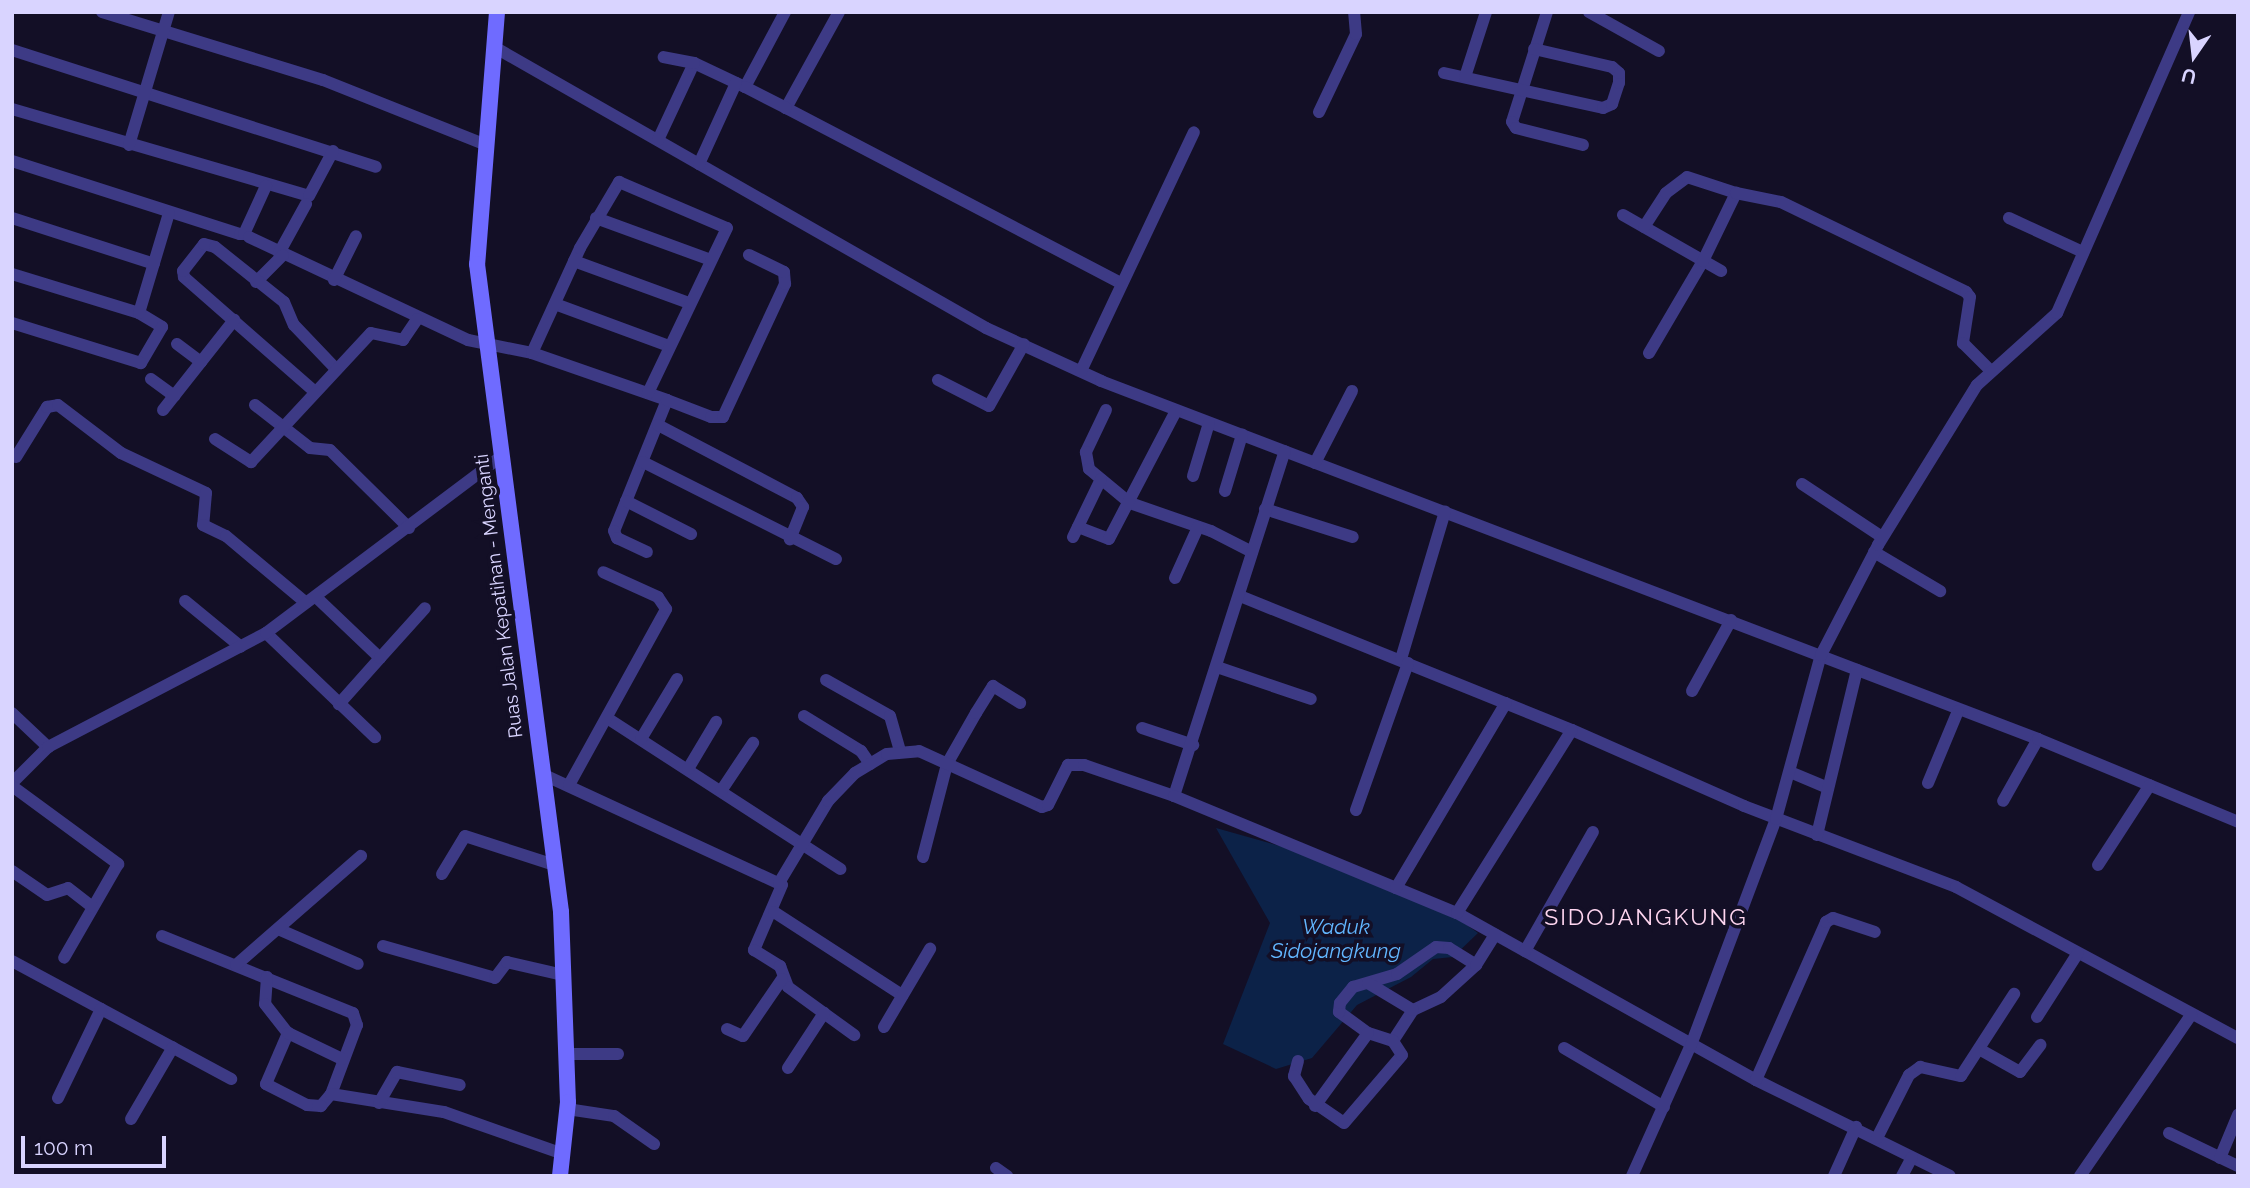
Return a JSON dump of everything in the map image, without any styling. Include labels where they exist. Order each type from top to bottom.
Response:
[{"type":"main road","name":"Ruas Jalan Kepatihan - Menganti","points":[[497,12],[496,48],[484,144],[477,264],[554,866],[566,1054],[567,1110],[560,1176]]},
{"type":"street","points":[[102,12],[323,80],[484,144]]},
{"type":"street","points":[[129,145],[169,12]]},
{"type":"street","points":[[699,163],[741,85],[785,12]]},
{"type":"street","points":[[786,108],[839,12]]},
{"type":"street","points":[[1319,112],[1356,34],[1354,12]]},
{"type":"street","points":[[1465,77],[1486,12]]},
{"type":"street","points":[[1547,12],[1519,90],[1512,122],[1516,128],[1583,145]]},
{"type":"street","points":[[1589,12],[1659,51]]},
{"type":"street","points":[[1632,1176],[1691,1045],[1776,819],[1821,655],[1882,537],[1990,370],[2057,313],[2189,12]]},
{"type":"street","points":[[496,48],[986,328],[1081,371],[1176,411],[1731,620],[1958,711],[2038,739],[2238,822]]},
{"type":"street","points":[[1444,73],[1603,108],[1612,104],[1619,73],[1612,67],[1534,49]]},
{"type":"street","points":[[12,50],[376,167]]},
{"type":"street","points":[[664,57],[694,63],[741,85],[1122,284]]},
{"type":"street","points":[[658,140],[694,63]]},
{"type":"street","points":[[12,109],[266,186],[309,196],[333,151]]},
{"type":"street","points":[[1081,371],[1194,132]]},
{"type":"street","points":[[13,164],[244,234],[266,186]]},
{"type":"street","points":[[1644,227],[1666,192],[1687,177],[1736,193],[1781,202],[1966,292],[1970,298],[1963,343],[1990,370]]},
{"type":"street","points":[[532,353],[574,261],[596,218],[619,182],[724,223],[726,234],[689,303],[648,393]]},
{"type":"street","points":[[1649,353],[1703,261],[1736,193]]},
{"type":"street","points":[[256,282],[281,254],[306,204]]},
{"type":"street","points":[[139,313],[169,213]]},
{"type":"street","points":[[1623,215],[1721,271]]},
{"type":"street","points":[[12,218],[154,264]]},
{"type":"street","points":[[596,218],[711,260]]},
{"type":"street","points":[[2009,218],[2083,252]]},
{"type":"street","points":[[334,280],[356,236]]},
{"type":"street","points":[[249,237],[417,319],[487,345],[532,353],[711,417],[723,417],[785,284],[784,272],[748,255]]},
{"type":"street","points":[[314,391],[183,271],[206,243],[284,302],[294,325],[336,369]]},
{"type":"street","points":[[574,261],[689,303]]},
{"type":"street","points":[[12,274],[139,313],[162,327],[141,363],[12,323]]},
{"type":"street","points":[[555,304],[668,346]]},
{"type":"street","points":[[215,439],[251,462],[285,428],[314,391],[374,331],[400,341],[417,319]]},
{"type":"street","points":[[163,410],[234,320]]},
{"type":"street","points":[[177,344],[201,362]]},
{"type":"street","points":[[938,380],[989,406],[1024,344]]},
{"type":"street","points":[[151,379],[174,396]]},
{"type":"street","points":[[1315,463],[1352,391]]},
{"type":"street","points":[[647,552],[613,534],[667,400]]},
{"type":"street","points":[[16,457],[47,407],[58,405],[110,440],[121,453],[206,493],[203,525],[226,536],[312,601],[380,658]]},
{"type":"street","points":[[255,405],[314,450],[330,450],[409,528]]},
{"type":"street","points":[[1106,410],[1085,460],[1101,479],[1126,500],[1198,527],[1252,552]]},
{"type":"street","points":[[1101,479],[1075,532],[1106,541],[1176,411]]},
{"type":"street","points":[[1193,476],[1209,423]]},
{"type":"street","points":[[658,425],[797,498],[803,506],[790,539]]},
{"type":"street","points":[[1225,491],[1242,435]]},
{"type":"street","points":[[1174,796],[1285,451]]},
{"type":"street","points":[[64,958],[118,864],[12,784],[48,747],[266,633],[503,455]]},
{"type":"street","points":[[643,462],[790,539],[836,559]]},
{"type":"street","points":[[1802,484],[1882,537]]},
{"type":"street","points":[[626,501],[691,534]]},
{"type":"street","points":[[1265,509],[1353,537]]},
{"type":"street","points":[[1356,810],[1405,661],[1445,511]]},
{"type":"street","points":[[1175,578],[1198,527]]},
{"type":"street","points":[[1874,552],[1940,591]]},
{"type":"street","points":[[569,785],[666,605],[603,572]]},
{"type":"street","points":[[1240,596],[1572,730],[1776,819],[1956,887],[2238,1038]]},
{"type":"street","points":[[185,601],[241,647]]},
{"type":"street","points":[[339,704],[425,608]]},
{"type":"street","points":[[1692,691],[1731,620]]},
{"type":"street","points":[[266,633],[375,737]]},
{"type":"street","points":[[1217,667],[1311,699]]},
{"type":"street","points":[[1817,835],[1857,670]]},
{"type":"street","points":[[641,739],[677,679]]},
{"type":"street","points":[[826,680],[890,716],[900,751]]},
{"type":"street","points":[[923,857],[947,764],[993,686],[1020,703]]},
{"type":"street","points":[[1396,888],[1506,703]]},
{"type":"street","points":[[1928,783],[1958,711]]},
{"type":"street","points":[[12,713],[48,747]]},
{"type":"street","points":[[804,716],[861,751],[870,764]]},
{"type":"street","points":[[607,718],[840,869]]},
{"type":"street","points":[[688,769],[716,722]]},
{"type":"street","points":[[1142,729],[1192,745]]},
{"type":"street","points":[[1457,913],[1572,730]]},
{"type":"street","points":[[2003,801],[2038,739]]},
{"type":"street","points":[[721,791],[753,743]]},
{"type":"street","points":[[779,883],[828,801],[870,764],[900,751],[919,751],[1042,807],[1048,805],[1068,765],[1077,763],[1174,796],[1457,913],[1756,1080],[1856,1127],[1950,1176]]},
{"type":"street","points":[[1790,772],[1828,788]]},
{"type":"street","points":[[542,774],[779,883],[783,889],[774,912],[753,947],[780,966],[782,979],[854,1035]]},
{"type":"street","points":[[2098,865],[2150,785]]},
{"type":"street","points":[[1525,951],[1593,832]]},
{"type":"street","points":[[442,874],[465,836],[554,866]]},
{"type":"street","points":[[236,965],[361,856]]},
{"type":"street","points":[[12,871],[47,895],[68,887],[92,907]]},
{"type":"street","points":[[774,912],[902,995]]},
{"type":"street","points":[[1756,1080],[1826,922],[1833,918],[1875,932]]},
{"type":"street","points":[[278,929],[358,964]]},
{"type":"street","points":[[1393,1041],[1413,1010],[1441,997],[1476,965],[1495,934]]},
{"type":"street","points":[[162,936],[353,1013],[357,1025],[331,1094],[321,1106],[307,1105],[266,1084],[288,1033]]},
{"type":"street","points":[[383,946],[495,978],[507,962],[563,975]]},
{"type":"street","points":[[1298,1060],[1294,1076],[1315,1106],[1346,1122],[1402,1055],[1393,1041],[1368,1033],[1339,1007],[1353,987],[1397,974],[1442,946],[1476,965]]},
{"type":"street","points":[[884,1027],[930,949]]},
{"type":"street","points":[[2037,1017],[2078,953]]},
{"type":"street","points":[[12,961],[231,1079]]},
{"type":"street","points":[[267,977],[265,1004],[288,1033],[342,1059]]},
{"type":"street","points":[[727,1029],[743,1036],[782,979]]},
{"type":"street","points":[[1368,983],[1413,1010]]},
{"type":"street","points":[[1877,1139],[1914,1070],[1920,1067],[1961,1076],[2014,994]]},
{"type":"street","points":[[58,1098],[100,1009]]},
{"type":"street","points":[[788,1068],[824,1013]]},
{"type":"street","points":[[2080,1176],[2191,1015]]},
{"type":"street","points":[[1315,1106],[1368,1033]]},
{"type":"street","points":[[1979,1049],[2020,1072],[2040,1045]]},
{"type":"street","points":[[131,1119],[173,1047]]},
{"type":"street","points":[[1564,1048],[1664,1107]]},
{"type":"street","points":[[566,1054],[618,1054]]},
{"type":"street","points":[[379,1103],[391,1075],[397,1072],[460,1084]]},
{"type":"street","points":[[331,1094],[444,1112],[564,1154]]},
{"type":"street","points":[[567,1110],[614,1116],[654,1144]]},
{"type":"street","points":[[2220,1158],[2238,1115]]},
{"type":"street","points":[[1834,1176],[1856,1127]]},
{"type":"street","points":[[2169,1133],[2238,1166]]},
{"type":"street","points":[[1902,1176],[1912,1157]]},
{"type":"water","name":"Waduk Sidojangkung","points":[[1216,828],[1312,855],[1440,906],[1478,933],[1453,957],[1433,959],[1411,977],[1357,1005],[1312,1058],[1276,1069],[1223,1044],[1270,923]]},
{"type":"district","name":"SIDOJANGKUNG","points":[[1646,917]]}]
